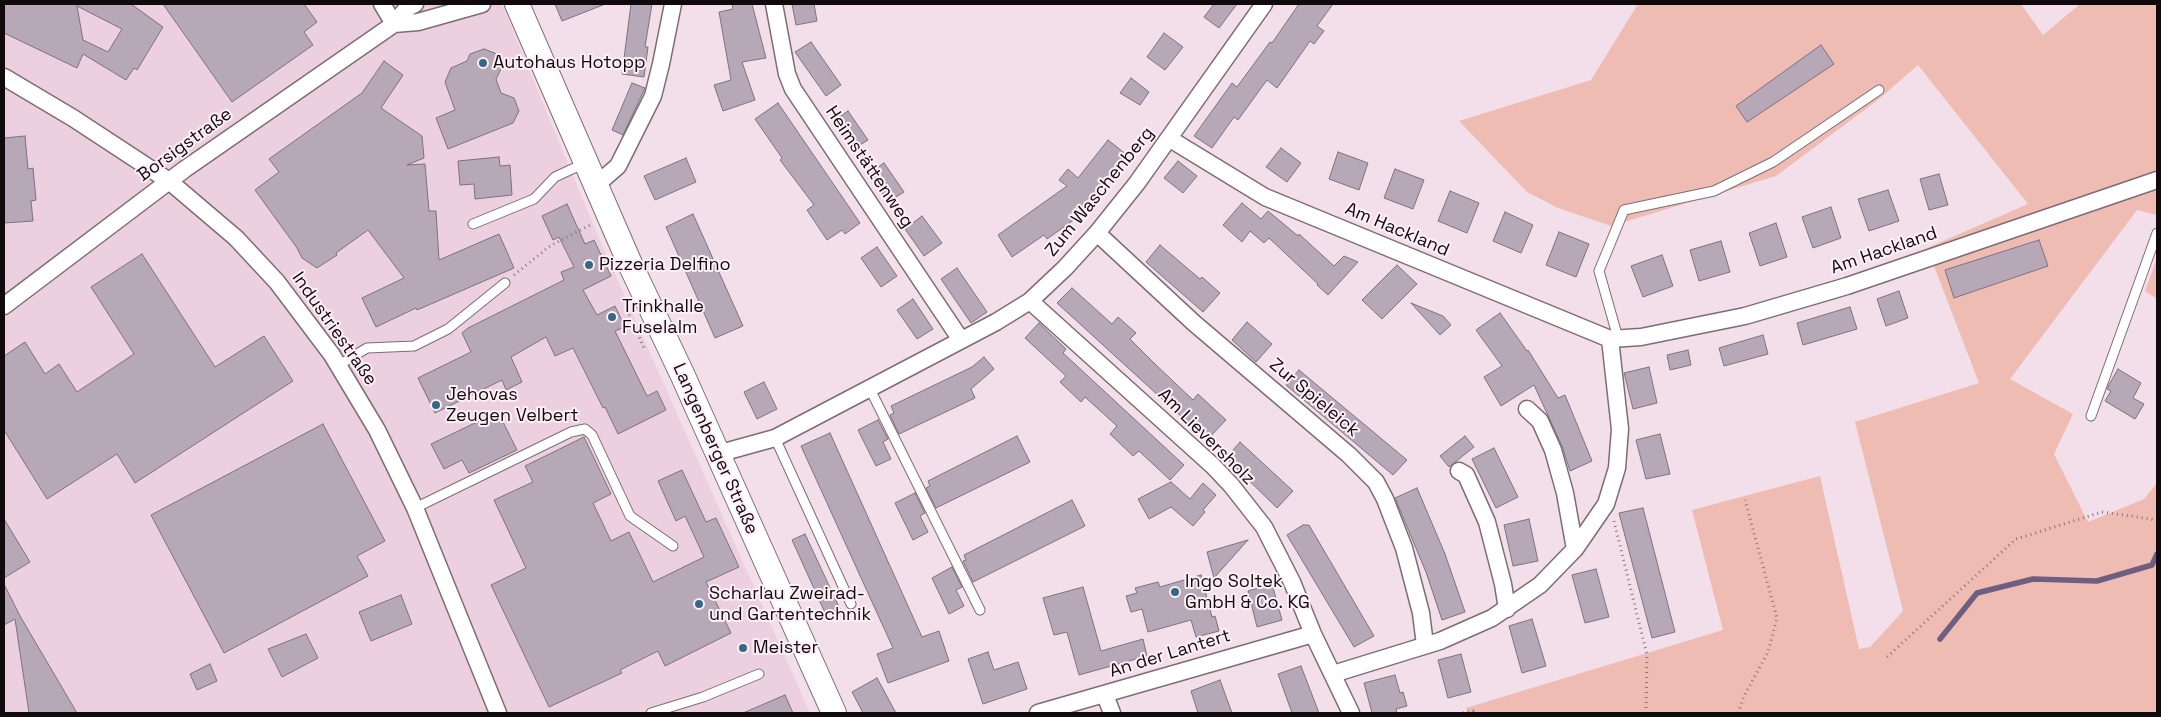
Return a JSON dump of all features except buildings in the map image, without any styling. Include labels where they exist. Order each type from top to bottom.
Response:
[{"type":"main road","name":"Langenberger Straße","points":[[517,4],[595,186],[683,376],[834,713]]},
{"type":"street","points":[[382,4],[394,24]]},
{"type":"street","name":"Borsigstraße","points":[[4,306],[169,181],[394,24],[407,8],[415,4]]},
{"type":"street","name":"Borsigstraße","points":[[394,24],[418,22],[482,4]]},
{"type":"street","points":[[595,186],[618,166],[653,96],[673,4]]},
{"type":"street","name":"Heimstättenweg","points":[[774,4],[787,74],[793,89],[961,340]]},
{"type":"street","name":"Zum Waschenberg","points":[[717,454],[775,438],[996,322],[1030,301],[1065,268],[1097,232],[1170,139],[1264,4]]},
{"type":"street","name":"Industriestraße","points":[[4,78],[73,118],[169,181],[236,238],[277,282],[339,366],[378,430],[415,508],[498,713]]},
{"type":"street","name":"Am Hackland","points":[[1170,139],[1265,197],[1614,339],[1641,337],[1698,327],[1745,316],[1838,288],[2157,180]]},
{"type":"street","name":"Zur Spieleick","points":[[1097,232],[1194,323],[1349,454],[1376,482],[1385,499],[1404,548],[1420,613],[1425,645]]},
{"type":"street","name":"Am Lieversholz","points":[[1030,301],[1213,466],[1231,485],[1264,527],[1292,582],[1313,634],[1351,713]]},
{"type":"street","points":[[1333,674],[1425,645],[1492,618],[1540,585],[1575,548],[1606,504],[1616,468],[1620,428],[1614,339]]},
{"type":"street","points":[[1527,409],[1540,421],[1553,450],[1565,493],[1575,548]]},
{"type":"street","points":[[1459,471],[1466,475],[1487,522],[1503,584],[1507,609]]},
{"type":"street","name":"An der Lantert","points":[[1038,713],[1313,634]]},
{"type":"street","points":[[1105,695],[1112,713]]},
{"type":"lane","points":[[1614,339],[1598,270],[1624,210],[1714,191],[1772,162],[1879,90]]},
{"type":"lane","points":[[473,224],[534,199],[555,177],[585,163]]},
{"type":"lane","points":[[2091,416],[2157,233]]},
{"type":"lane","points":[[339,366],[368,348],[414,346],[448,329],[505,283]]},
{"type":"lane","points":[[869,387],[980,610]]},
{"type":"lane","points":[[415,508],[571,432],[585,429],[592,435],[630,516],[673,546]]},
{"type":"lane","points":[[775,438],[851,604]]},
{"type":"lane","points":[[651,713],[702,697],[759,674]]},
{"type":"path","points":[[505,283],[550,246],[609,216]]},
{"type":"path","points":[[625,305],[645,350]]},
{"type":"path","points":[[1738,713],[1744,696],[1768,652],[1777,618],[1745,500]]},
{"type":"path","points":[[1606,504],[1614,521],[1647,655],[1646,713]]},
{"type":"path","points":[[1887,657],[2016,539],[2102,512],[2157,521]]},
{"type":"path","points":[[1463,713],[1473,710],[1474,713]]},
{"type":"shaded area","points":[[4,4],[502,4],[599,238],[810,713],[4,713]]},
{"type":"shaded area","points":[[1638,4],[2021,4],[2043,35],[2080,4],[2157,4],[2157,215],[2137,210],[2010,379],[2073,414],[2054,454],[2088,522],[2144,499],[2157,483],[2157,713],[1468,713],[1466,708],[1723,630],[1692,510],[1820,476],[1859,649],[1870,647],[1903,611],[1855,422],[1979,383],[1927,248],[2028,204],[1918,65],[1879,99],[1776,176],[1611,226],[1558,208],[1527,192],[1459,121],[1591,80]]},
{"type":"shaded area","points":[[2157,258],[2157,299],[2145,291]]},
{"type":"waterway","points":[[1940,639],[1977,593],[2033,579],[2097,581],[2152,565],[2157,554]]},
{"type":"place","name":"Autohaus Hotopp","points":[[483,63]]},
{"type":"place","name":"Pizzeria Delfino","points":[[589,265]]},
{"type":"place","name":"Trinkhalle Fuselalm","points":[[612,317]]},
{"type":"place","name":"Jehovas Zeugen Velbert","points":[[436,405]]},
{"type":"place","name":"Ingo Soltek GmbH & Co. KG","points":[[1175,592]]},
{"type":"place","name":"Scharlau Zweirad- und Gartentechnik","points":[[699,604]]},
{"type":"place","name":"Meister","points":[[743,648]]}]
